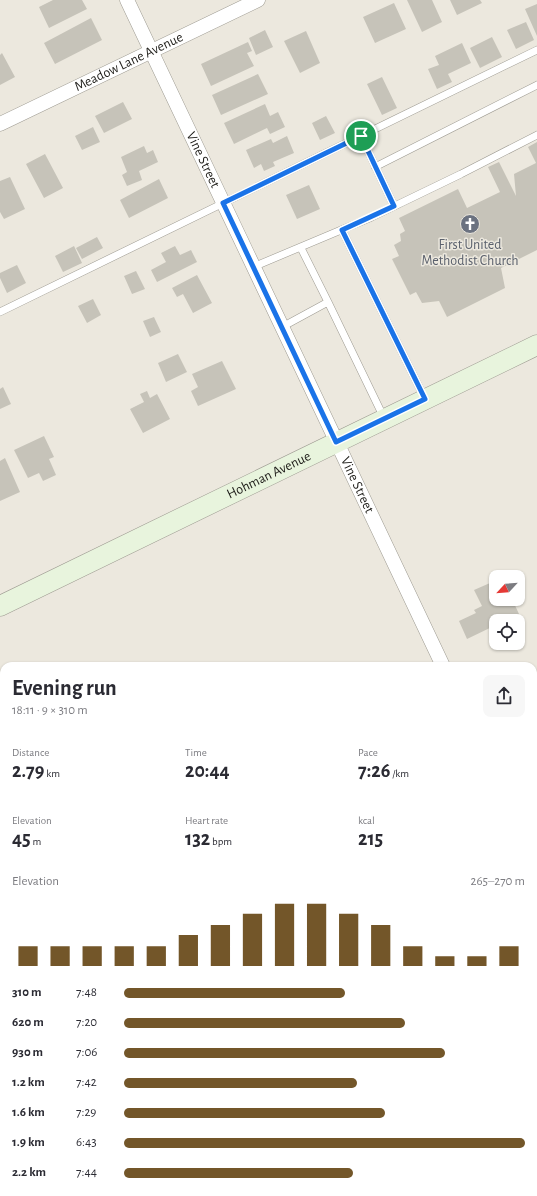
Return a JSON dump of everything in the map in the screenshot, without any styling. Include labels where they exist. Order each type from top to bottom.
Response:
[{"type":"main road","name":"Hohman Avenue","points":[[0,606],[537,345]]},
{"type":"street","name":"Vine Street","points":[[127,0],[441,662]]},
{"type":"street","name":"Meadow Lane Avenue","points":[[0,124],[258,0]]},
{"type":"lane","points":[[0,312],[537,50]]},
{"type":"lane","points":[[375,167],[537,85]]},
{"type":"lane","points":[[253,267],[301,248],[394,206],[537,135]]},
{"type":"lane","points":[[361,136],[394,206]]},
{"type":"lane","points":[[342,230],[425,399]]},
{"type":"lane","points":[[301,248],[385,419]]},
{"type":"lane","points":[[282,327],[328,302]]},
{"type":"building","points":[[53,0],[82,0],[87,9],[49,28],[39,7]]},
{"type":"building","points":[[407,0],[432,0],[442,22],[422,32]]},
{"type":"building","points":[[450,0],[480,0],[482,3],[457,15]]},
{"type":"building","points":[[394,3],[406,29],[375,43],[363,17]]},
{"type":"building","points":[[537,4],[537,36],[525,9]]},
{"type":"building","points":[[91,18],[102,40],[55,64],[44,43]]},
{"type":"building","points":[[526,22],[534,40],[516,49],[507,30]]},
{"type":"building","points":[[265,30],[273,47],[256,55],[249,38]]},
{"type":"building","points":[[306,31],[320,63],[300,73],[284,41]]},
{"type":"building","points":[[492,37],[502,57],[480,68],[470,48]]},
{"type":"building","points":[[248,42],[252,51],[247,53],[254,66],[211,86],[201,64]]},
{"type":"building","points":[[462,43],[471,63],[448,74],[452,82],[437,89],[428,69],[439,65],[435,56]]},
{"type":"building","points":[[2,53],[15,77],[0,85],[0,55]]},
{"type":"building","points":[[258,74],[268,94],[221,115],[212,95]]},
{"type":"building","points":[[382,77],[397,108],[382,115],[367,84]]},
{"type":"building","points":[[123,102],[132,119],[104,133],[95,116]]},
{"type":"building","points":[[265,104],[270,116],[278,112],[285,127],[270,134],[267,128],[234,144],[224,123]]},
{"type":"building","points":[[326,116],[335,133],[320,140],[312,123]]},
{"type":"building","points":[[93,127],[100,142],[82,150],[75,136]]},
{"type":"building","points":[[287,136],[294,153],[273,162],[275,166],[264,171],[261,164],[254,168],[246,150],[271,139],[273,143]]},
{"type":"building","name":"First United Methodist Church","points":[[537,142],[537,250],[501,268],[505,288],[447,317],[439,301],[422,303],[416,292],[410,295],[392,259],[399,256],[394,245],[401,241],[400,234],[405,231],[399,218],[458,189],[467,208],[500,192],[488,167],[499,162],[516,196],[514,174],[536,163],[528,147]]},
{"type":"building","points":[[144,146],[147,153],[153,150],[158,162],[139,171],[142,180],[127,186],[122,175],[127,172],[121,157]]},
{"type":"building","points":[[45,154],[63,188],[44,198],[26,164]]},
{"type":"building","points":[[10,177],[25,209],[4,219],[0,212],[0,181]]},
{"type":"building","points":[[159,179],[168,198],[129,218],[120,200]]},
{"type":"building","points":[[309,185],[320,209],[297,219],[286,195]]},
{"type":"building","points":[[97,237],[103,248],[82,259],[76,248]]},
{"type":"building","points":[[74,246],[82,263],[63,272],[55,256]]},
{"type":"building","points":[[175,246],[180,255],[191,250],[197,262],[157,282],[151,270],[166,262],[161,253]]},
{"type":"building","points":[[17,265],[26,283],[7,293],[0,278],[0,273]]},
{"type":"building","points":[[136,271],[145,289],[132,294],[124,276]]},
{"type":"building","points":[[197,275],[212,303],[193,313],[183,294],[177,297],[172,288]]},
{"type":"building","points":[[93,299],[101,315],[87,323],[78,306]]},
{"type":"building","points":[[154,317],[161,332],[150,337],[143,321]]},
{"type":"building","points":[[178,354],[187,372],[166,382],[158,363]]},
{"type":"building","points":[[222,361],[236,389],[198,406],[191,391],[198,387],[192,374]]},
{"type":"building","points":[[3,387],[11,404],[0,409],[0,389]]},
{"type":"building","points":[[147,391],[150,398],[157,394],[170,419],[143,433],[130,409],[144,402],[140,394]]},
{"type":"building","points":[[44,436],[54,457],[49,459],[56,475],[43,481],[39,473],[28,478],[14,450]]},
{"type":"building","points":[[5,458],[20,492],[0,501],[0,461]]},
{"type":"building","points":[[489,583],[489,606],[515,606],[519,614],[489,614],[489,628],[467,639],[459,621],[476,613],[474,610],[482,606],[474,590]]},
{"type":"place","name":"First United Methodist Church","points":[[470,224]]},
{"type":"route","points":[[361,136],[394,206],[342,230],[425,399],[336,442],[223,203],[361,136]]}]
